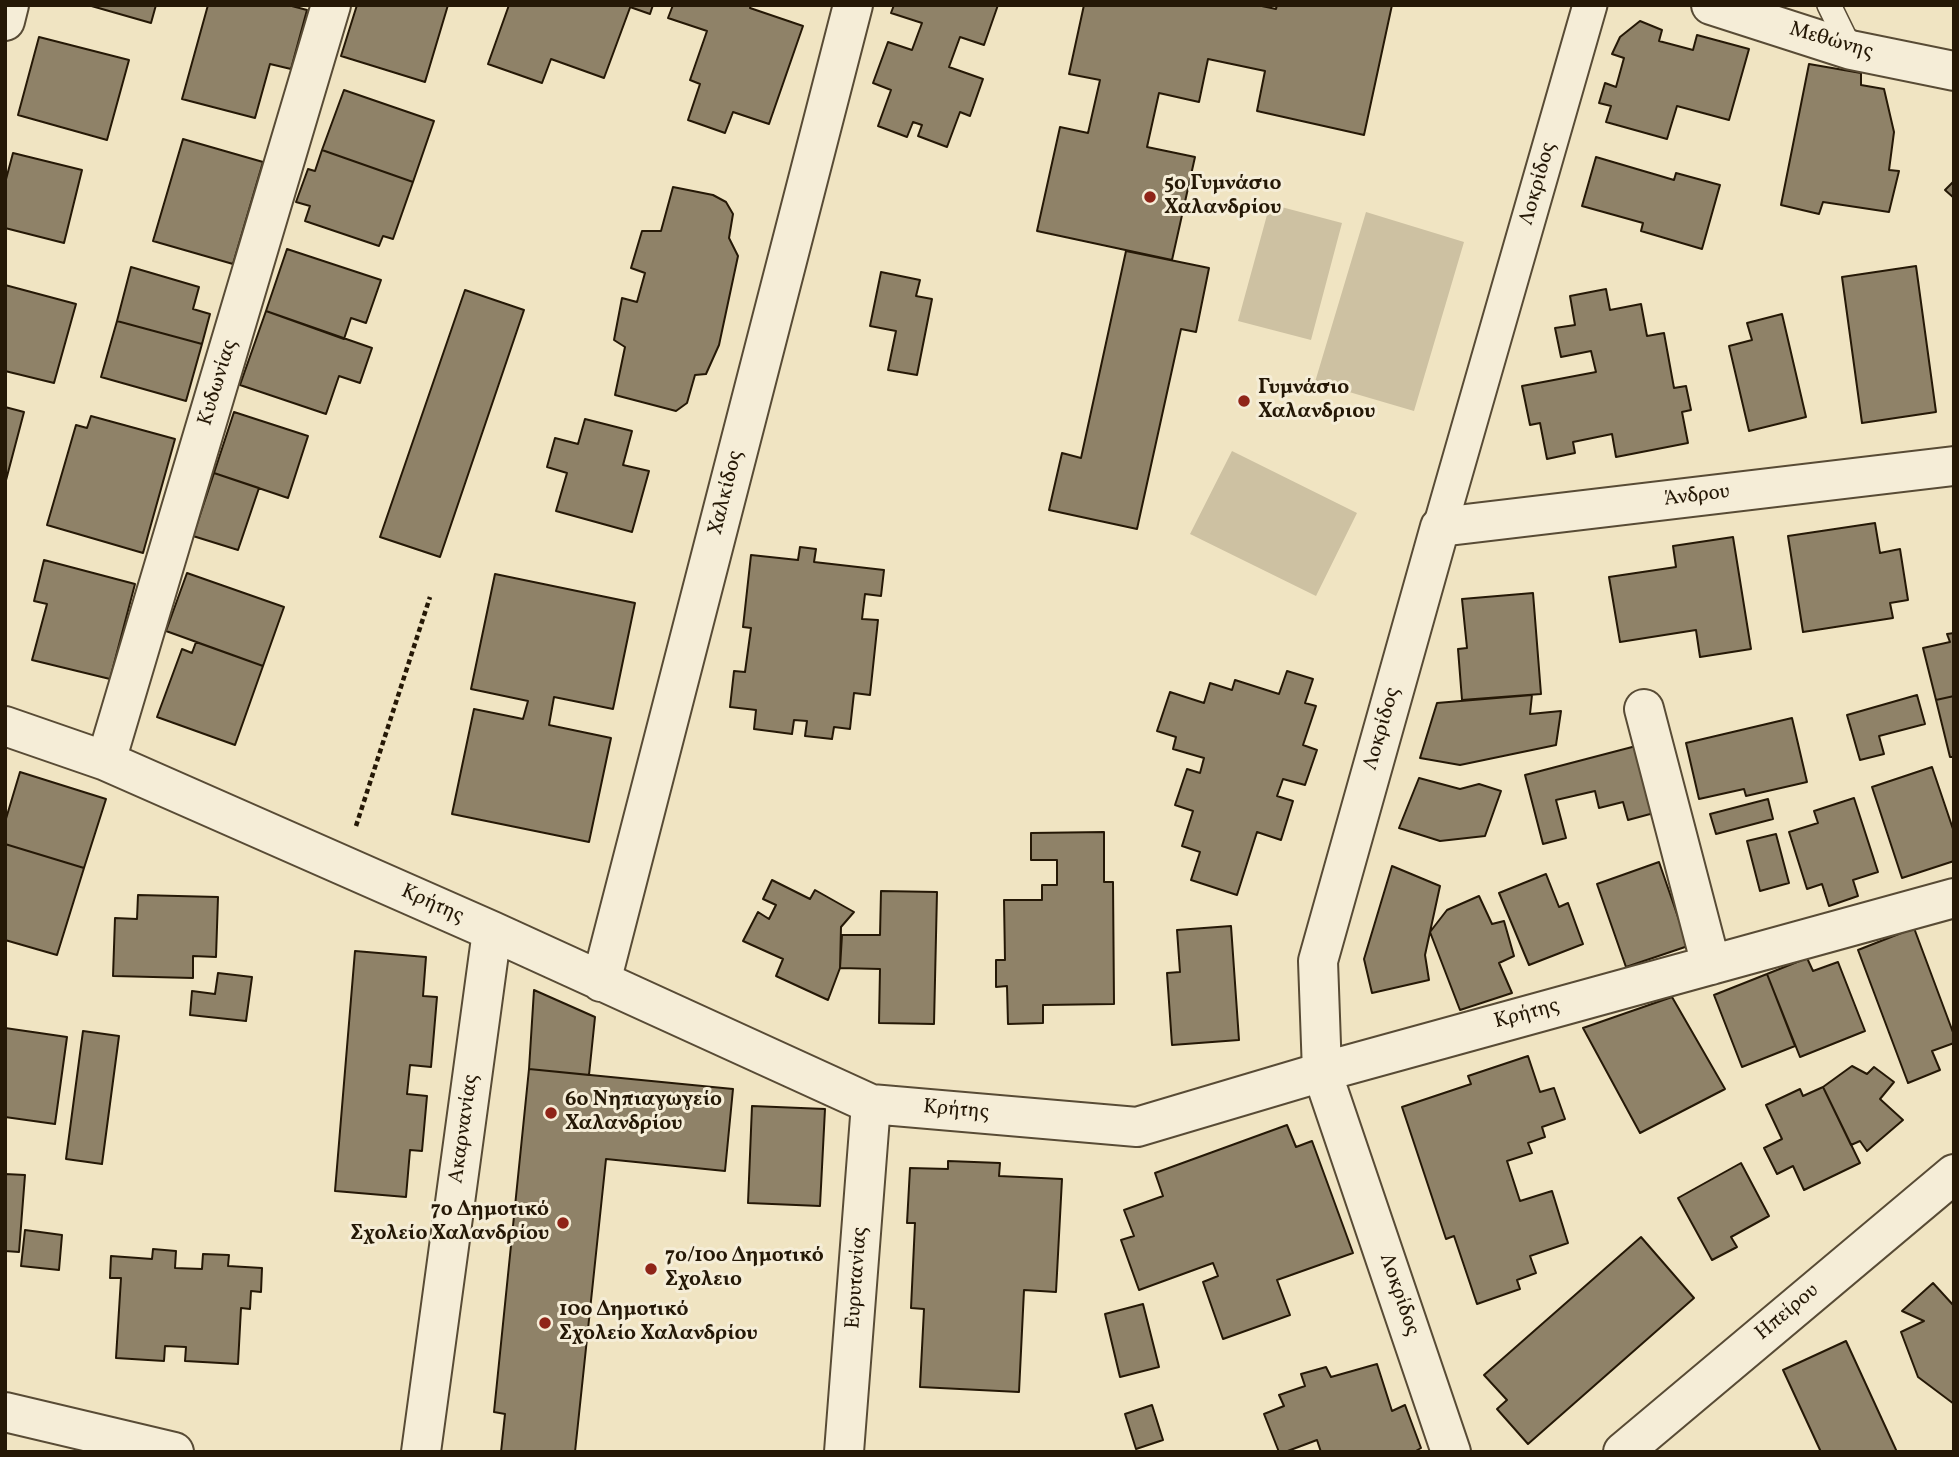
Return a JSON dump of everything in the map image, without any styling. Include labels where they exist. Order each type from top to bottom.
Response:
[{"type":"street","points":[[5,22],[9,5]]},
{"type":"street","name":"Κυδωνίας","points":[[106,761],[331,5]]},
{"type":"street","name":"Χαλκίδος","points":[[601,982],[853,5]]},
{"type":"street","name":"Λοκρίδος","points":[[1451,1452],[1322,1072],[1318,961],[1590,5]]},
{"type":"street","name":"Μεθώνης","points":[[1711,5],[1851,50],[1954,71]]},
{"type":"street","name":"Άνδρου","points":[[1440,527],[1954,466]]},
{"type":"street","points":[[1644,709],[1711,965]]},
{"type":"street","name":"Κρήτης","points":[[5,726],[106,761],[492,931],[871,1104],[1137,1127],[1322,1072],[1954,898]]},
{"type":"street","name":"Ακαρνανίας","points":[[421,1452],[492,931]]},
{"type":"street","name":"Ευρυτανίας","points":[[845,1452],[871,1104]]},
{"type":"street","name":"Ηπείρου","points":[[1623,1452],[1947,1192]]},
{"type":"street","points":[[5,1412],[174,1452]]},
{"type":"lane","points":[[1829,5],[1851,50]]},
{"type":"path","points":[[343,867],[430,597]]},
{"type":"shaded area","points":[[1270,204],[1342,223],[1311,340],[1238,321]]},
{"type":"shaded area","points":[[1366,212],[1464,242],[1414,411],[1315,382]]},
{"type":"shaded area","points":[[1232,451],[1357,513],[1316,596],[1190,534]]},
{"type":"building","points":[[88,5],[156,5],[151,23]]},
{"type":"building","points":[[208,5],[288,5],[307,10],[291,69],[270,64],[255,118],[182,99]]},
{"type":"building","points":[[357,5],[448,5],[425,82],[341,56]]},
{"type":"building","points":[[509,5],[631,5],[604,78],[551,59],[542,83],[488,64]]},
{"type":"building","points":[[653,5],[650,14],[630,7]]},
{"type":"building","points":[[673,5],[751,5],[750,8],[803,26],[769,124],[733,112],[725,133],[688,120],[700,84],[690,80],[707,31],[668,18]]},
{"type":"building","points":[[894,5],[998,5],[984,45],[960,37],[949,67],[983,79],[970,116],[960,112],[947,147],[918,136],[922,125],[913,122],[907,137],[878,126],[891,90],[873,83],[888,42],[912,50],[922,23],[891,13]]},
{"type":"building","points":[[1084,5],[1257,5],[1276,9],[1277,5],[1392,5],[1364,135],[1257,111],[1265,71],[1208,59],[1199,102],[1159,93],[1147,147],[1195,157],[1172,260],[1037,231],[1060,127],[1088,133],[1100,80],[1069,74]]},
{"type":"building","points":[[1640,21],[1662,30],[1659,41],[1693,50],[1697,35],[1749,49],[1729,120],[1677,106],[1667,139],[1606,122],[1611,106],[1599,103],[1605,83],[1616,87],[1624,58],[1612,54],[1620,37]]},
{"type":"building","points":[[39,37],[129,60],[107,140],[18,115]]},
{"type":"building","points":[[1809,64],[1861,73],[1861,85],[1884,89],[1894,132],[1889,170],[1899,171],[1889,212],[1823,202],[1819,214],[1781,205]]},
{"type":"building","points":[[344,90],[434,121],[413,182],[322,150]]},
{"type":"building","points":[[183,139],[263,162],[233,264],[153,241]]},
{"type":"building","points":[[322,150],[413,182],[393,239],[383,236],[379,246],[305,221],[310,206],[296,202],[308,169],[315,171]]},
{"type":"building","points":[[13,153],[82,170],[64,243],[5,228],[5,183]]},
{"type":"building","points":[[1596,157],[1674,180],[1676,173],[1720,185],[1702,249],[1641,231],[1643,223],[1582,206]]},
{"type":"building","points":[[1954,181],[1954,198],[1945,190]]},
{"type":"building","points":[[673,187],[713,195],[726,202],[733,214],[729,238],[738,256],[719,345],[706,374],[695,375],[687,403],[676,411],[615,395],[625,347],[614,340],[622,298],[637,302],[645,273],[631,268],[642,231],[661,231]]},
{"type":"building","points":[[287,249],[381,280],[366,323],[351,318],[344,339],[266,311]]},
{"type":"building","points":[[1126,251],[1209,268],[1196,332],[1181,329],[1137,529],[1049,510],[1062,453],[1081,458]]},
{"type":"building","points":[[1916,266],[1936,412],[1862,423],[1842,277]]},
{"type":"building","points":[[131,267],[199,287],[193,309],[210,314],[202,344],[117,321]]},
{"type":"building","points":[[881,272],[920,280],[916,296],[932,299],[917,375],[888,370],[896,331],[870,326]]},
{"type":"building","points":[[5,285],[76,304],[54,383],[5,371]]},
{"type":"building","points":[[1606,289],[1610,310],[1641,304],[1647,336],[1664,333],[1674,388],[1686,386],[1691,410],[1682,412],[1688,443],[1616,457],[1612,434],[1573,442],[1575,453],[1547,459],[1540,423],[1530,425],[1522,386],[1596,372],[1591,351],[1561,357],[1555,328],[1575,325],[1570,296]]},
{"type":"building","points":[[465,290],[524,310],[440,557],[380,537]]},
{"type":"building","points":[[266,311],[372,348],[360,383],[339,376],[326,414],[240,385]]},
{"type":"building","points":[[1782,314],[1806,417],[1749,431],[1729,346],[1752,340],[1747,323]]},
{"type":"building","points":[[117,321],[202,344],[186,401],[101,377]]},
{"type":"building","points":[[5,407],[24,412],[5,484]]},
{"type":"building","points":[[234,412],[308,436],[288,498],[214,473]]},
{"type":"building","points":[[91,416],[175,439],[143,553],[47,525],[76,425],[87,428]]},
{"type":"building","points":[[585,419],[632,431],[623,465],[649,471],[632,532],[556,511],[567,473],[547,467],[555,438],[578,444]]},
{"type":"building","points":[[214,473],[259,488],[238,550],[193,536]]},
{"type":"building","points":[[1875,523],[1880,553],[1900,549],[1908,600],[1890,603],[1893,618],[1803,632],[1788,536]]},
{"type":"building","points":[[1733,537],[1751,649],[1700,657],[1696,630],[1620,642],[1609,577],[1676,567],[1673,546]]},
{"type":"building","points":[[800,547],[816,549],[814,562],[884,570],[881,596],[865,594],[862,619],[878,620],[870,695],[854,693],[850,729],[834,727],[832,739],[805,736],[807,721],[794,720],[792,734],[754,729],[756,710],[730,707],[734,671],[745,672],[751,628],[743,627],[751,555],[798,560]]},
{"type":"building","points":[[44,560],[135,584],[110,679],[32,660],[47,604],[34,601]]},
{"type":"building","points":[[187,573],[284,607],[263,666],[166,631]]},
{"type":"building","points":[[495,574],[635,603],[613,709],[554,697],[549,725],[611,738],[589,842],[452,814],[474,709],[523,719],[528,701],[471,689]]},
{"type":"building","points":[[1533,593],[1541,694],[1462,700],[1458,649],[1467,648],[1462,599]]},
{"type":"building","points":[[1954,633],[1954,696],[1936,700],[1923,648],[1950,642],[1947,634]]},
{"type":"building","points":[[196,642],[263,666],[235,745],[157,717],[182,649],[192,653]]},
{"type":"building","points":[[1287,671],[1313,679],[1305,703],[1316,706],[1303,745],[1317,750],[1305,785],[1283,779],[1277,796],[1293,801],[1281,840],[1257,832],[1237,895],[1191,880],[1200,852],[1182,846],[1193,811],[1175,805],[1187,769],[1200,773],[1204,758],[1173,749],[1176,737],[1157,731],[1170,692],[1204,703],[1210,683],[1232,690],[1235,680],[1279,694]]},
{"type":"building","points":[[1532,695],[1530,714],[1561,711],[1556,745],[1460,765],[1420,758],[1437,703]]},
{"type":"building","points":[[1917,695],[1925,724],[1879,736],[1884,754],[1860,760],[1847,715]]},
{"type":"building","points":[[1954,696],[1954,757],[1950,757],[1936,700]]},
{"type":"building","points":[[1792,718],[1807,782],[1746,796],[1744,789],[1699,799],[1686,743]]},
{"type":"building","points":[[1636,746],[1654,813],[1628,820],[1623,802],[1599,808],[1595,791],[1556,800],[1566,838],[1543,844],[1525,775]]},
{"type":"building","points":[[1932,767],[1954,832],[1954,861],[1902,878],[1872,787]]},
{"type":"building","points":[[20,772],[106,799],[84,868],[5,844],[5,822]]},
{"type":"building","points":[[1419,778],[1460,789],[1479,784],[1501,791],[1485,836],[1440,841],[1399,828]]},
{"type":"building","points":[[1854,798],[1878,872],[1853,880],[1858,896],[1829,906],[1822,884],[1807,889],[1789,832],[1818,823],[1814,811]]},
{"type":"building","points":[[1768,799],[1773,819],[1716,834],[1710,814]]},
{"type":"building","points":[[1104,832],[1104,882],[1113,882],[1114,1004],[1043,1005],[1043,1023],[1008,1024],[1007,986],[996,987],[996,960],[1005,960],[1004,900],[1042,900],[1042,885],[1057,885],[1057,860],[1031,860],[1031,833]]},
{"type":"building","points":[[1776,834],[1789,883],[1760,891],[1747,841]]},
{"type":"building","points":[[5,844],[84,868],[57,955],[5,940]]},
{"type":"building","points":[[1659,862],[1688,946],[1626,967],[1597,884]]},
{"type":"building","points":[[1392,866],[1440,886],[1425,955],[1429,980],[1372,993],[1364,959]]},
{"type":"building","points":[[1546,874],[1559,907],[1568,903],[1583,944],[1529,965],[1499,893]]},
{"type":"building","points":[[772,880],[810,899],[815,890],[854,912],[841,927],[840,968],[828,1000],[776,976],[783,959],[743,941],[758,912],[769,919],[776,905],[763,899]]},
{"type":"building","points":[[881,891],[937,892],[934,1024],[879,1023],[880,969],[840,968],[842,935],[880,935]]},
{"type":"building","points":[[138,895],[218,897],[216,957],[193,956],[193,978],[113,976],[115,918],[137,919]]},
{"type":"building","points":[[1479,896],[1492,924],[1504,921],[1514,956],[1499,963],[1512,993],[1460,1010],[1430,932],[1447,910]]},
{"type":"building","points":[[1231,926],[1239,1040],[1172,1045],[1167,973],[1180,972],[1177,930]]},
{"type":"building","points":[[1914,928],[1954,1035],[1954,1043],[1932,1051],[1940,1070],[1908,1083],[1858,950]]},
{"type":"building","points":[[355,951],[426,957],[423,996],[437,997],[431,1067],[410,1065],[407,1094],[427,1096],[422,1151],[410,1150],[406,1197],[335,1191]]},
{"type":"building","points":[[1807,958],[1813,971],[1838,962],[1865,1031],[1800,1057],[1767,974]]},
{"type":"building","points":[[218,973],[252,977],[246,1021],[190,1015],[192,991],[215,994]]},
{"type":"building","points":[[1767,974],[1795,1046],[1742,1067],[1714,995]]},
{"type":"building","points":[[534,990],[595,1017],[589,1075],[529,1069]]},
{"type":"building","points":[[1672,997],[1725,1089],[1640,1133],[1583,1028]]},
{"type":"building","points":[[5,1028],[67,1037],[55,1124],[5,1117]]},
{"type":"building","points":[[83,1031],[119,1036],[102,1164],[66,1159]]},
{"type":"building","points":[[1528,1056],[1540,1092],[1554,1088],[1565,1119],[1542,1127],[1545,1137],[1528,1143],[1532,1153],[1507,1161],[1520,1201],[1552,1191],[1568,1243],[1530,1256],[1536,1273],[1517,1280],[1520,1289],[1477,1304],[1454,1236],[1446,1239],[1402,1107],[1471,1084],[1468,1076]]},
{"type":"building","points":[[1852,1066],[1867,1074],[1874,1067],[1894,1082],[1880,1099],[1903,1120],[1867,1151],[1860,1141],[1851,1145],[1823,1087]]},
{"type":"building","points":[[529,1069],[733,1089],[725,1171],[606,1159],[575,1452],[501,1452],[505,1414],[494,1412]]},
{"type":"building","points":[[1823,1087],[1860,1163],[1804,1190],[1793,1166],[1777,1174],[1764,1148],[1782,1139],[1766,1105],[1800,1089],[1803,1096]]},
{"type":"building","points":[[752,1106],[825,1109],[820,1206],[748,1203]]},
{"type":"building","points":[[1287,1125],[1296,1147],[1312,1141],[1353,1253],[1277,1280],[1290,1315],[1223,1339],[1203,1282],[1218,1276],[1213,1263],[1139,1290],[1121,1240],[1134,1236],[1124,1210],[1163,1196],[1155,1173]]},
{"type":"building","points":[[948,1161],[1000,1163],[999,1176],[1062,1179],[1056,1292],[1024,1290],[1019,1392],[920,1387],[924,1309],[911,1308],[915,1223],[907,1223],[910,1168],[948,1169]]},
{"type":"building","points":[[1741,1163],[1769,1216],[1731,1237],[1737,1247],[1712,1260],[1678,1198]]},
{"type":"building","points":[[5,1174],[25,1175],[19,1252],[5,1251]]},
{"type":"building","points":[[25,1230],[62,1235],[59,1270],[21,1266]]},
{"type":"building","points":[[1641,1237],[1694,1298],[1528,1444],[1497,1409],[1507,1400],[1484,1375]]},
{"type":"building","points":[[153,1249],[176,1251],[175,1268],[202,1269],[203,1254],[229,1255],[228,1266],[262,1268],[261,1292],[251,1291],[250,1309],[241,1308],[238,1364],[185,1361],[186,1347],[165,1346],[164,1361],[116,1358],[121,1278],[110,1278],[111,1256],[152,1259]]},
{"type":"building","points":[[1933,1283],[1954,1306],[1954,1404],[1918,1377],[1901,1332],[1924,1321],[1902,1311]]},
{"type":"building","points":[[1143,1304],[1159,1367],[1120,1377],[1105,1314]]},
{"type":"building","points":[[1846,1341],[1897,1452],[1821,1452],[1783,1370]]},
{"type":"building","points":[[1377,1364],[1392,1411],[1405,1405],[1421,1448],[1414,1452],[1321,1452],[1317,1440],[1279,1452],[1264,1414],[1284,1406],[1279,1395],[1305,1386],[1301,1374],[1326,1367],[1331,1377]]},
{"type":"building","points":[[1152,1405],[1163,1440],[1136,1449],[1125,1414]]},
{"type":"place","name":"5ο Γυμνάσιο Χαλανδρίου","points":[[1150,197]]},
{"type":"place","name":"Γυμνάσιο Χαλανδριου","points":[[1244,401]]},
{"type":"place","name":"6ο Νηπιαγωγείο Χαλανδρίου","points":[[551,1113]]},
{"type":"place","name":"7ο Δημοτικό Σχολείο Χαλανδρίου","points":[[563,1223]]},
{"type":"place","name":"7ο/10ο Δημοτικό Σχολειο","points":[[651,1269]]},
{"type":"place","name":"10ο Δημοτικό Σχολείο Χαλανδρίου","points":[[545,1323]]}]
